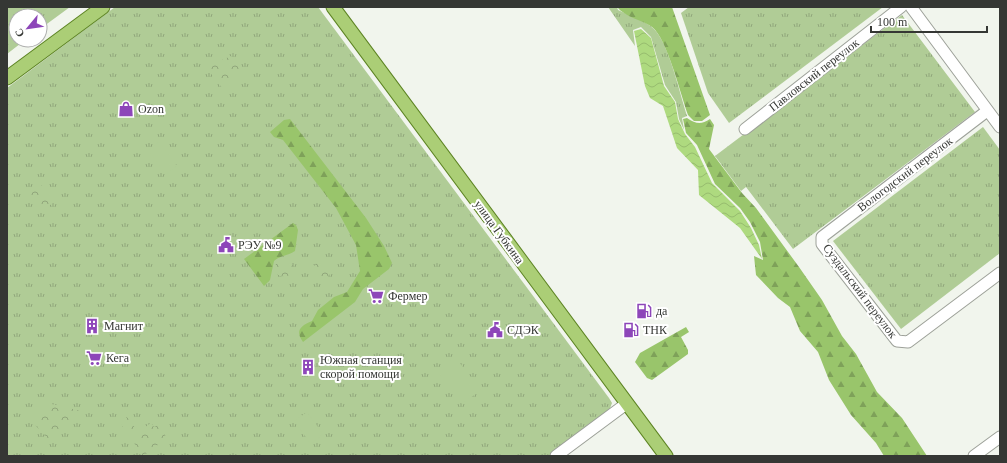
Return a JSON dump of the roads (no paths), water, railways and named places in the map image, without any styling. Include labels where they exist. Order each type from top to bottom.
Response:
[{"type":"main road","points":[[7,78],[103,7]]},
{"type":"main road","name":"улица Губкина","points":[[333,7],[666,456]]},
{"type":"street","name":"Павловский переулок","points":[[745,128],[901,7]]},
{"type":"street","points":[[911,7],[1000,127]]},
{"type":"street","name":"Вологодский переулок","points":[[822,236],[987,111]]},
{"type":"street","name":"Суздальский переулок","points":[[822,236],[822,244],[897,341],[908,342],[1000,273]]},
{"type":"street","points":[[556,456],[626,404]]},
{"type":"street","points":[[974,456],[1000,437]]},
{"type":"water","points":[[641,29],[651,38],[664,86],[675,102],[678,119],[685,134],[695,147],[712,183],[740,211],[751,228],[759,245],[762,259],[740,228],[699,195],[698,170],[677,148],[663,106],[650,98],[645,86],[634,31]]},
{"type":"place","name":"Ozon","points":[[126,109]]},
{"type":"place","name":"РЭУ №9","points":[[226,245]]},
{"type":"place","name":"Фермер","points":[[376,296]]},
{"type":"place","name":"да","points":[[644,311]]},
{"type":"place","name":"Магнит","points":[[92,326]]},
{"type":"place","name":"СДЭК","points":[[495,330]]},
{"type":"place","name":"ТНК","points":[[631,330]]},
{"type":"place","name":"Кега","points":[[94,358]]},
{"type":"place","name":"Южная станция скорой помощи","points":[[308,367]]}]
